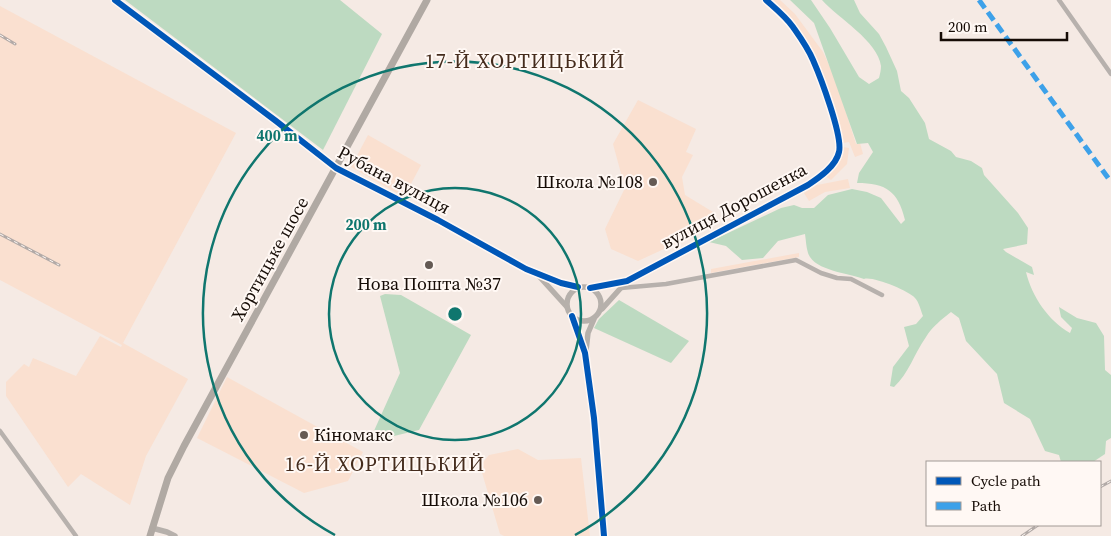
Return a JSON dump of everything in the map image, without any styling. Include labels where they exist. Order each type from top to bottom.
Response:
[{"type":"main road","name":"Хортицьке шосе","points":[[150,536],[168,478],[184,446],[427,0]]},
{"type":"street","name":"Рубана вулиця","points":[[115,0],[336,168],[438,220],[537,274],[578,288]]},
{"type":"street","name":"вулиця Дорошенка","points":[[590,288],[627,281],[808,184],[829,168],[836,158],[839,153],[839,142],[823,87],[812,58],[792,25],[766,0]]},
{"type":"street","points":[[1059,0],[1111,74]]},
{"type":"street","points":[[622,288],[666,284],[796,260],[821,273],[837,278],[851,279],[882,295]]},
{"type":"street","name":"Рубана вулиця","points":[[537,274],[567,307]]},
{"type":"street","name":"вулиця Дорошенка","points":[[600,312],[627,281]]},
{"type":"street","points":[[585,353],[588,333],[600,312],[601,306],[597,292],[590,288],[578,288],[569,295],[567,307],[585,353],[594,418],[604,536]]},
{"type":"street","points":[[572,316],[581,321],[595,318]]},
{"type":"street","points":[[0,431],[76,536]]},
{"type":"street","points":[[152,528],[175,536]]},
{"type":"shaded area","points":[[770,0],[780,0],[795,14],[823,52],[835,78],[856,144],[860,143],[863,154],[855,157],[849,142],[843,143],[834,108],[816,60],[802,33]]},
{"type":"shaded area","points":[[0,6],[236,133],[123,343],[188,379],[146,456],[130,505],[81,474],[68,487],[6,396],[6,382],[24,364],[29,367],[33,358],[76,376],[100,336],[121,347],[122,345],[0,280]]},
{"type":"shaded area","name":"Школа №108","points":[[638,100],[696,129],[686,152],[693,155],[682,177],[685,195],[713,212],[715,222],[677,243],[638,261],[611,249],[605,229],[625,188],[613,144]]},
{"type":"shaded area","points":[[368,135],[421,165],[404,197],[351,167]]},
{"type":"shaded area","points":[[843,147],[849,148],[847,164],[831,180],[825,176],[840,160]]},
{"type":"shaded area","points":[[848,179],[850,188],[825,192],[809,201],[804,193],[817,185]]},
{"type":"shaded area","points":[[799,253],[799,257],[711,273],[711,269]]},
{"type":"shaded area","points":[[227,377],[363,452],[348,481],[304,493],[197,438]]},
{"type":"shaded area","name":"Школа №106","points":[[518,449],[538,460],[581,458],[590,536],[504,536],[500,534],[480,466],[489,455]]},
{"type":"green space","points":[[125,0],[340,0],[382,34],[323,150]]},
{"type":"green space","points":[[790,0],[811,0],[859,77],[869,84],[879,78],[881,70],[878,57],[873,48],[822,0],[854,0],[860,13],[879,34],[897,71],[901,91],[909,98],[925,123],[929,139],[951,151],[956,157],[971,161],[982,168],[984,175],[1018,213],[1028,228],[1027,244],[1003,249],[1032,267],[1034,275],[1026,272],[1032,290],[1042,307],[1055,322],[1070,333],[1072,328],[1061,317],[1059,307],[1077,318],[1096,323],[1104,336],[1105,370],[1111,375],[1111,438],[1106,441],[1105,454],[1094,461],[1061,461],[1059,455],[1045,451],[1030,419],[1004,403],[997,374],[966,341],[959,318],[951,312],[928,333],[908,370],[899,382],[894,387],[890,386],[893,367],[909,346],[904,327],[916,324],[923,316],[915,298],[899,288],[883,282],[833,271],[817,264],[808,253],[805,234],[778,241],[763,258],[742,260],[726,246],[709,242],[781,208],[794,205],[802,208],[814,208],[828,195],[852,189],[867,192],[881,198],[901,224],[905,220],[899,202],[889,191],[876,185],[857,183],[859,173],[873,152],[868,143],[857,144],[814,23]]},
{"type":"green space","points":[[385,294],[401,295],[471,335],[419,430],[369,442],[400,373],[380,296]]},
{"type":"green space","points":[[619,300],[689,341],[671,363],[594,328],[599,319]]},
{"type":"railway","points":[[0,35],[15,44]]},
{"type":"railway","points":[[0,234],[59,265]]},
{"type":"railway","points":[[1101,486],[1111,481]]},
{"type":"railway","points":[[1022,536],[1037,526]]},
{"type":"marked path","points":[[979,0],[1111,182]]},
{"type":"cycle path","points":[[115,0],[336,168],[438,220],[526,269],[561,283],[578,287]]},
{"type":"cycle path","points":[[590,288],[627,281],[808,185],[835,162],[839,152],[838,133],[813,60],[790,23],[766,0]]},
{"type":"cycle path","points":[[572,316],[585,353],[594,418],[604,536]]},
{"type":"place","name":"Школа №108","points":[[653,182]]},
{"type":"place","name":"Нова Пошта №37","points":[[429,265]]},
{"type":"place","name":"Кіномакс","points":[[304,435]]},
{"type":"place","name":"Школа №106","points":[[538,500]]},
{"type":"district","name":"17-Й ХОРТИЦЬКИЙ","points":[[525,61]]},
{"type":"district","name":"16-Й ХОРТИЦЬКИЙ","points":[[385,464]]}]
